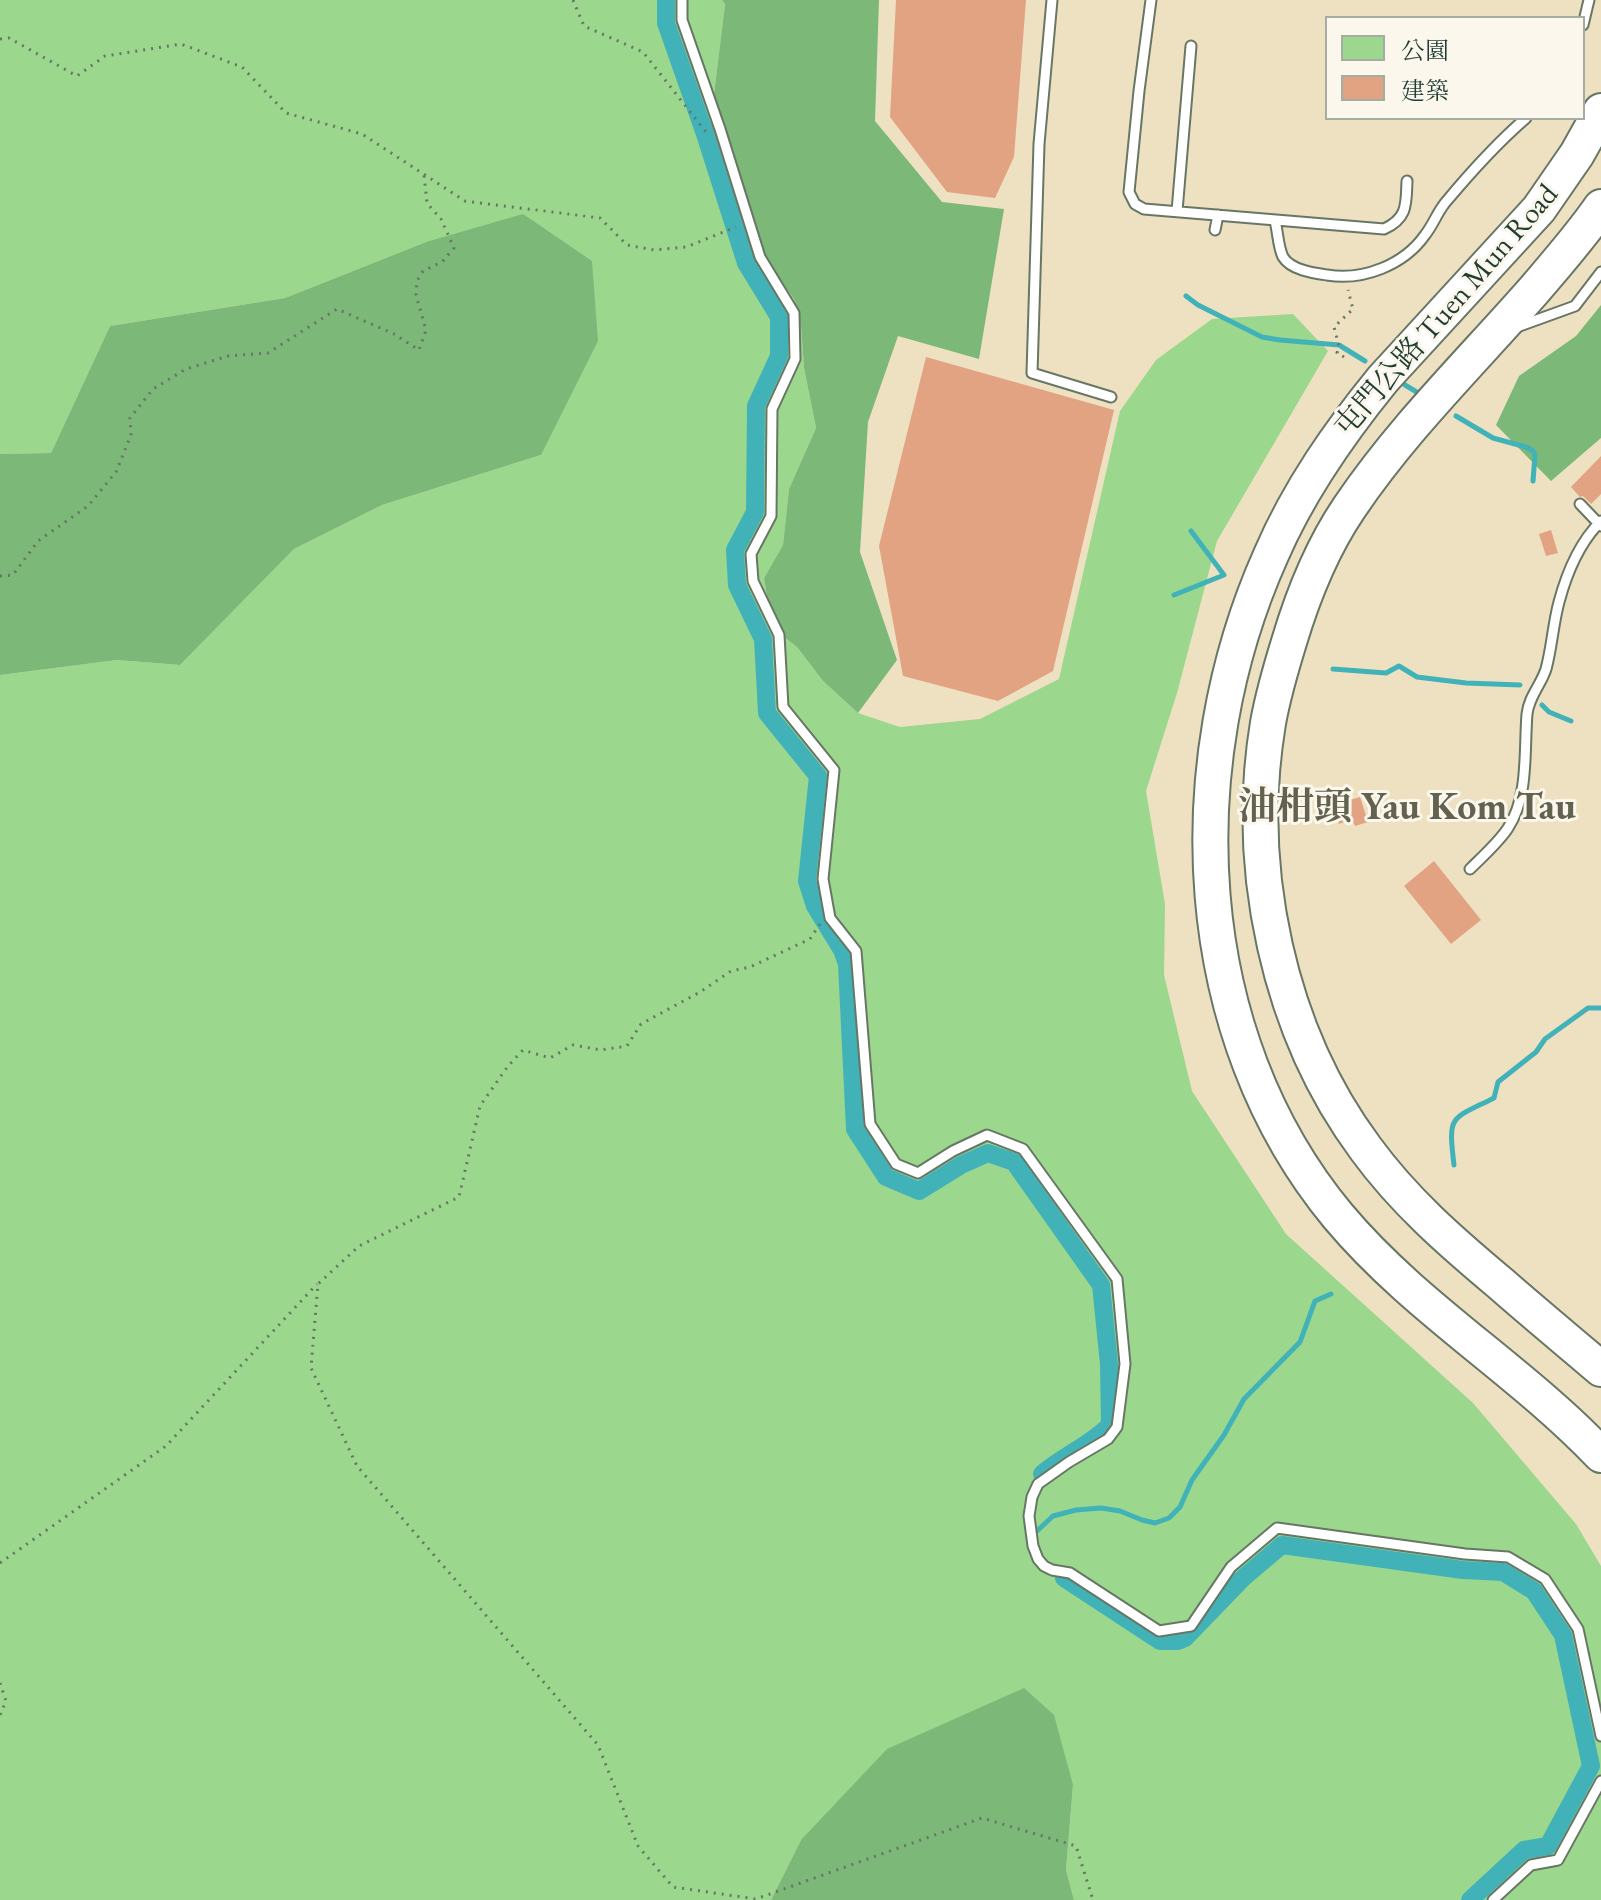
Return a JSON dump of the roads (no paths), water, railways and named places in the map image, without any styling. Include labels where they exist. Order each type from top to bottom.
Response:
[{"type":"highway","name":"屯門公路 Tuen Mun Road","points":[[1601,111],[1577,154],[1539,209],[1359,408],[1321,461],[1286,523],[1248,610],[1225,696],[1213,776],[1210,865],[1218,944],[1239,1031],[1267,1102],[1306,1172],[1355,1236],[1404,1285],[1555,1410],[1601,1455]]},
{"type":"highway","name":"屯門公路 Tuen Mun Road","points":[[1601,207],[1585,230],[1494,335],[1432,401],[1347,510],[1314,573],[1292,630],[1269,721],[1263,776],[1263,861],[1271,921],[1289,996],[1319,1075],[1371,1156],[1416,1208],[1444,1236],[1601,1369]]},
{"type":"lane","points":[[682,0],[682,20],[760,257],[794,313],[795,359],[772,409],[771,516],[751,554],[753,581],[779,635],[783,707],[834,770],[823,879],[830,918],[856,951],[870,1124],[896,1164],[918,1173],[987,1135],[1023,1149],[1117,1279],[1125,1364],[1117,1427],[1108,1439],[1038,1484],[1029,1516],[1038,1559],[1052,1570],[1070,1573],[1159,1631],[1191,1626],[1231,1567],[1277,1528],[1508,1557],[1545,1579],[1578,1629],[1601,1736]]},
{"type":"lane","points":[[1052,0],[1039,144],[1032,373],[1111,397]]},
{"type":"lane","points":[[1151,0],[1129,192],[1135,204],[1144,209],[1384,229],[1405,212],[1407,181]]},
{"type":"lane","points":[[1177,211],[1191,46]]},
{"type":"lane","points":[[1275,221],[1281,255],[1288,263],[1309,272],[1332,276],[1360,276],[1375,271],[1410,252],[1425,236],[1441,207],[1482,159],[1524,120]]},
{"type":"lane","points":[[1215,230],[1218,215]]},
{"type":"lane","points":[[1494,335],[1575,306],[1601,272]]},
{"type":"lane","points":[[1470,869],[1508,828],[1522,794],[1527,711],[1531,696],[1544,675],[1559,603],[1578,551],[1600,523],[1580,504]]},
{"type":"lane","points":[[1493,1900],[1531,1865],[1558,1860],[1601,1781]]},
{"type":"waterway","points":[[666,0],[666,23],[746,263],[779,317],[779,356],[756,406],[755,512],[735,550],[737,585],[763,639],[767,713],[818,776],[807,881],[815,906],[847,964],[855,1129],[886,1177],[919,1191],[961,1165],[988,1153],[1014,1162],[1101,1285],[1109,1364],[1110,1425],[1042,1474]]},
{"type":"waterway","points":[[1186,296],[1262,337],[1339,345],[1365,361]]},
{"type":"waterway","points":[[1405,385],[1420,394]]},
{"type":"waterway","points":[[1456,416],[1493,438],[1533,451],[1533,481]]},
{"type":"waterway","points":[[1174,595],[1224,575],[1191,531]]},
{"type":"waterway","points":[[1333,669],[1386,673],[1399,666],[1417,677],[1520,685]]},
{"type":"waterway","points":[[1542,705],[1549,712],[1571,721]]},
{"type":"waterway","points":[[1454,1165],[1452,1127],[1460,1115],[1494,1098],[1498,1082],[1536,1052],[1545,1039],[1588,1008],[1601,1008]]},
{"type":"waterway","points":[[1037,1531],[1053,1516],[1076,1510],[1101,1508],[1120,1511],[1155,1523],[1169,1518],[1180,1507],[1192,1480],[1224,1435],[1244,1399],[1300,1342],[1315,1301],[1331,1294]]},
{"type":"waterway","points":[[1064,1578],[1160,1641],[1185,1638],[1243,1578],[1282,1545],[1463,1570],[1503,1572],[1534,1591],[1563,1635],[1591,1766],[1548,1846],[1524,1850],[1470,1900]]},
{"type":"district","name":"油柑頭 Yau Kom Tau","points":[[1407,809]]}]
